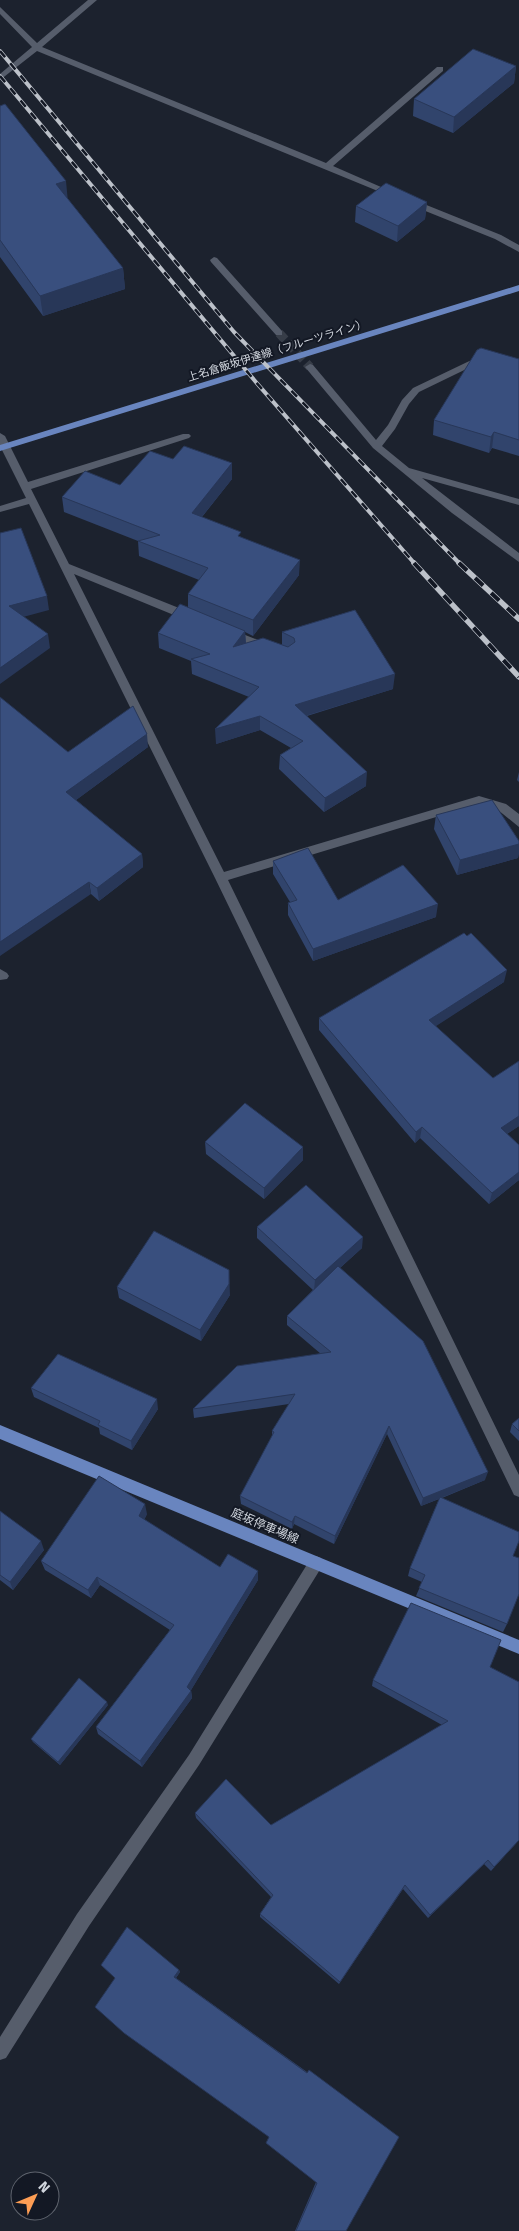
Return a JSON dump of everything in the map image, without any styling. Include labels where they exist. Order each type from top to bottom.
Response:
[{"type":"main road","name":"上名倉飯坂伊達線（フルーツライン）","points":[[0,448],[519,288]]},
{"type":"main road","name":"庭坂停車場線","points":[[0,1432],[519,1647]]},
{"type":"street","points":[[0,78],[93,0]]},
{"type":"street","points":[[0,9],[37,48],[498,237],[519,248]]},
{"type":"street","points":[[327,167],[440,69]]},
{"type":"street","points":[[214,260],[279,333]]},
{"type":"street","points":[[376,446],[392,427],[405,402],[416,390],[482,356],[492,360]]},
{"type":"street","points":[[310,368],[376,446],[402,469],[519,558]]},
{"type":"street","points":[[0,436],[221,878],[519,1490]]},
{"type":"street","points":[[25,487],[186,436]]},
{"type":"street","points":[[402,469],[519,502]]},
{"type":"street","points":[[0,508],[31,500]]},
{"type":"street","points":[[65,566],[199,620]]},
{"type":"street","points":[[217,628],[279,653]]},
{"type":"street","points":[[221,878],[479,800],[501,807],[515,816],[519,823]]},
{"type":"street","points":[[0,2052],[83,1920],[194,1760],[316,1563]]},
{"type":"building","points":[[473,49],[516,66],[454,117],[414,99]]},
{"type":"building","points":[[5,104],[66,181],[56,184],[123,268],[40,296],[0,240],[0,106]]},
{"type":"building","points":[[386,183],[427,202],[398,226],[356,206]]},
{"type":"building","points":[[481,348],[519,359],[519,440],[494,432],[491,437],[434,420],[477,350]]},
{"type":"building","points":[[184,446],[232,463],[192,513],[241,532],[238,536],[300,560],[253,620],[188,594],[208,568],[138,541],[160,535],[62,497],[85,471],[120,485],[150,451],[173,459]]},
{"type":"building","points":[[21,528],[47,596],[9,606],[48,634],[0,668],[0,533]]},
{"type":"building","points":[[180,604],[245,631],[233,647],[263,638],[288,647],[295,642],[294,638],[282,632],[355,610],[395,674],[295,705],[367,772],[325,798],[280,755],[303,741],[260,716],[215,729],[259,687],[191,659],[210,654],[158,633]]},
{"type":"building","points":[[0,697],[68,752],[133,706],[147,734],[66,792],[142,854],[97,888],[89,882],[0,942]]},
{"type":"building","points":[[492,800],[519,841],[519,844],[460,860],[436,815]]},
{"type":"building","points":[[308,848],[338,900],[403,865],[438,904],[313,949],[288,903],[297,900],[273,861]]},
{"type":"building","points":[[464,933],[467,936],[471,933],[507,970],[429,1020],[493,1078],[519,1061],[519,1116],[501,1128],[519,1145],[519,1172],[492,1193],[422,1127],[416,1132],[319,1018]]},
{"type":"building","points":[[245,1103],[303,1147],[264,1188],[205,1142]]},
{"type":"building","points":[[306,1185],[363,1237],[315,1280],[257,1227]]},
{"type":"building","points":[[154,1231],[229,1270],[229,1284],[200,1330],[117,1287]]},
{"type":"building","points":[[338,1266],[423,1341],[488,1472],[423,1498],[389,1426],[335,1536],[295,1516],[292,1522],[240,1496],[274,1432],[272,1431],[295,1394],[193,1409],[237,1366],[331,1352],[287,1316]]},
{"type":"building","points":[[58,1354],[157,1399],[131,1441],[98,1425],[100,1421],[31,1388]]},
{"type":"building","points":[[519,1418],[519,1431],[512,1424]]},
{"type":"building","points":[[99,1476],[145,1504],[139,1516],[220,1567],[228,1554],[258,1571],[187,1687],[191,1691],[140,1761],[96,1727],[174,1625],[97,1577],[88,1590],[41,1561]]},
{"type":"building","points":[[440,1497],[519,1532],[519,1541],[513,1556],[519,1558],[519,1594],[507,1624],[419,1588],[425,1575],[410,1568]]},
{"type":"building","points":[[0,1511],[41,1541],[10,1582],[0,1575]]},
{"type":"building","points":[[411,1603],[501,1640],[490,1667],[519,1682],[519,1840],[494,1867],[488,1860],[430,1915],[405,1885],[340,1982],[260,1914],[273,1895],[195,1813],[226,1779],[271,1825],[448,1721],[373,1680]]},
{"type":"building","points":[[79,1678],[107,1702],[58,1762],[31,1739]]},
{"type":"building","points":[[127,1927],[179,1970],[174,1977],[307,2073],[309,2070],[399,2137],[346,2231],[296,2231],[317,2183],[266,2143],[269,2137],[124,2033],[95,2007],[115,1978],[101,1965]]},
{"type":"tunnel","points":[[279,333],[310,367]]},
{"type":"railway","points":[[0,51],[234,332],[459,563]]},
{"type":"railway","points":[[0,76],[255,381],[415,564]]},
{"type":"railway","points":[[414,563],[519,677]]},
{"type":"railway","points":[[459,563],[519,619]]}]
